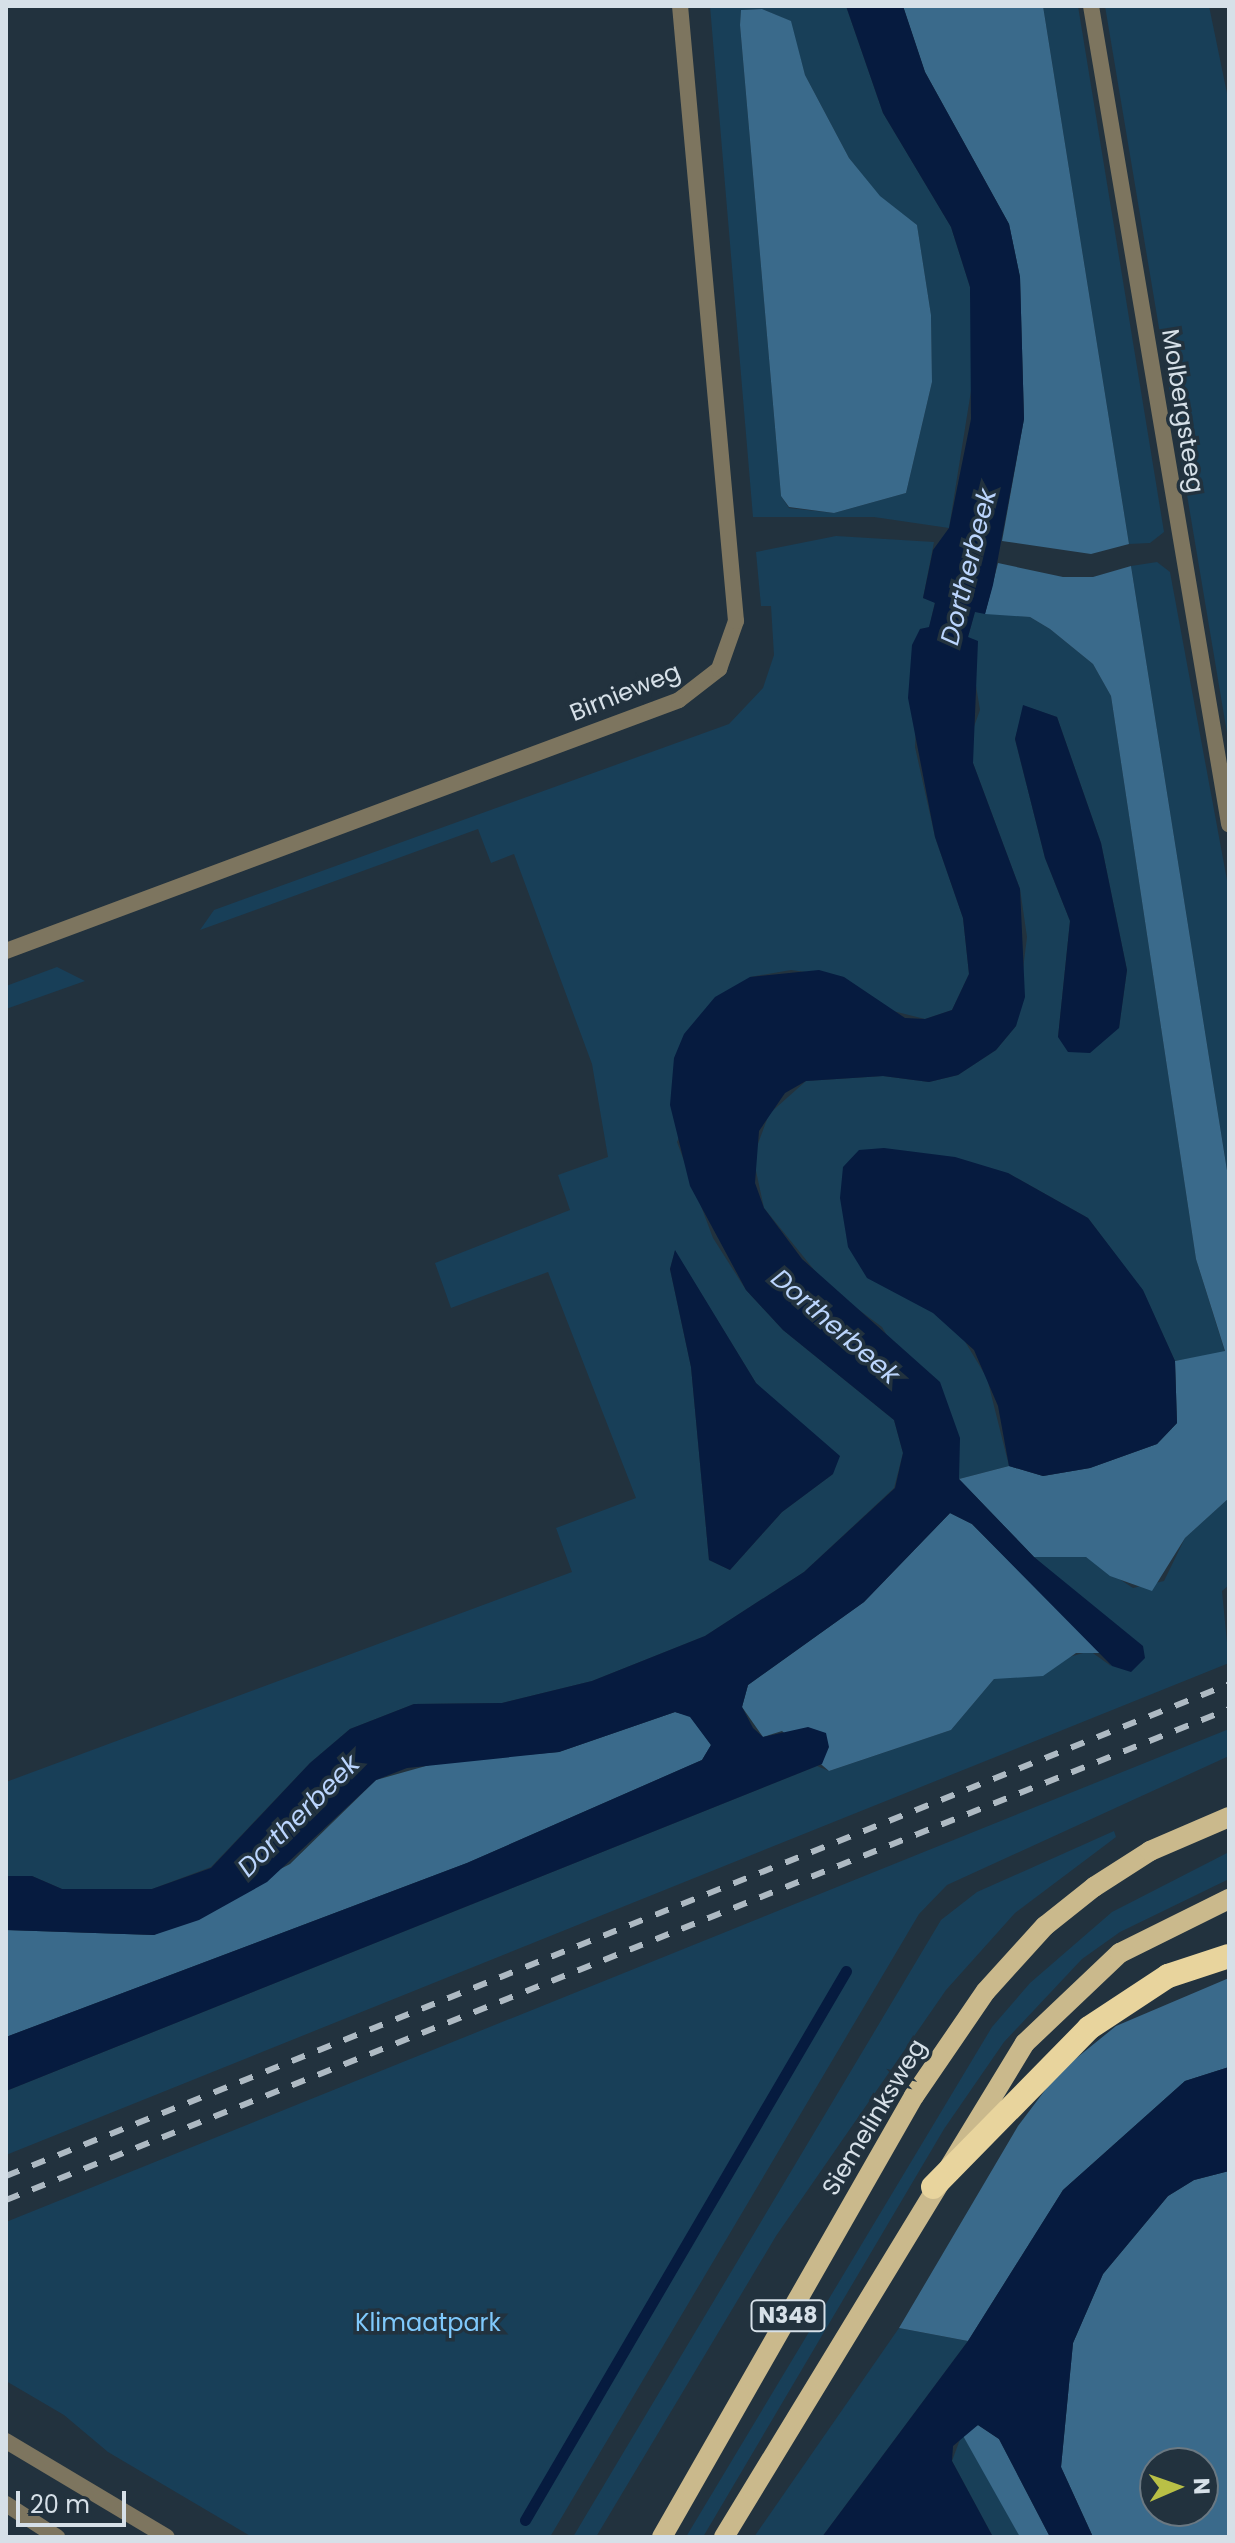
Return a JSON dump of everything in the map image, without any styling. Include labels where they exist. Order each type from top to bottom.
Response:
[{"type":"highway","name":"N348","points":[[933,2187],[1064,2050],[1115,2007],[1168,1976],[1229,1956]]},
{"type":"main road","name":"Siemelinksweg","points":[[662,2537],[914,2096],[986,1991],[1045,1926],[1094,1887],[1150,1851],[1229,1817]]},
{"type":"main road","name":"N348","points":[[724,2537],[933,2187],[1025,2043],[1064,2000],[1120,1953],[1229,1899]]},
{"type":"street","name":"Birnieweg","points":[[6,951],[679,700],[719,669],[736,621],[680,6]]},
{"type":"street","name":"Molbergsteeg","points":[[1091,6],[1229,824]]},
{"type":"street","points":[[6,2441],[167,2537]]},
{"type":"street","points":[[6,2504],[57,2537]]},
{"type":"green space","points":[[710,6],[846,6],[883,113],[951,227],[970,287],[975,366],[949,528],[874,517],[753,517]],"holes":[[[762,9],[790,21],[805,75],[849,158],[880,197],[917,225],[931,315],[932,382],[906,493],[834,513],[789,508],[781,496],[741,10]]]},
{"type":"green space","points":[[1043,6],[1078,6],[1164,532],[1150,543],[1129,544]]},
{"type":"green space","points":[[1105,6],[1209,6],[1229,103],[1229,745]]},
{"type":"green space","points":[[836,536],[934,542],[923,598],[935,602],[929,628],[920,629],[915,747],[935,837],[963,918],[969,974],[952,1010],[925,1019],[889,1010],[843,977],[791,970],[750,977],[677,1142],[713,1238],[746,1290],[783,1330],[894,1420],[903,1453],[894,1488],[804,1572],[705,1636],[592,1681],[502,1703],[414,1704],[350,1729],[310,1763],[211,1867],[152,1889],[62,1889],[32,1876],[6,1876],[6,1782],[572,1572],[556,1528],[636,1498],[548,1272],[451,1308],[435,1263],[570,1210],[558,1175],[608,1157],[592,1064],[514,854],[491,863],[478,829],[200,930],[214,910],[729,724],[763,688],[774,655],[771,606],[761,606],[756,552]],"holes":[[[675,1251],[756,1383],[833,1474],[782,1512],[730,1570],[709,1560],[691,1367],[670,1269]]]},
{"type":"green space","points":[[1157,562],[1170,572],[1229,891],[1229,1183],[1131,566]]},
{"type":"green space","points":[[975,611],[1030,617],[1093,664],[1111,696],[1196,1259],[1225,1352],[1175,1361],[1143,1291],[1088,1218],[1008,1173],[933,1312],[958,1330],[987,1378],[1009,1466],[959,1479],[959,1456],[882,1327],[828,1287],[764,1208],[753,1157],[769,1114],[806,1081],[883,1076],[929,1082],[958,1075],[996,1050],[1016,1026],[1027,937],[1020,889],[973,763],[972,732],[980,710],[968,637]],"holes":[[[1024,706],[1057,717],[1101,843],[1127,970],[1119,1028],[1058,1037],[1070,921],[1045,858],[1015,739]]]},
{"type":"green space","points":[[57,967],[85,981],[6,1009],[6,986]]},
{"type":"green space","points":[[1229,1498],[1229,1585],[1222,1591],[1229,1663],[6,2155],[6,2091],[817,1766],[829,1771],[951,1730],[994,1679],[1090,1651],[1111,1666],[1071,1590],[1034,1557],[1086,1557],[1133,1588],[1164,1581],[1185,1538]]},
{"type":"green space","name":"Klimaatpark","points":[[1229,1729],[1229,1756],[947,1885],[919,1914],[550,2537],[252,2537],[108,2452],[64,2415],[6,2381],[6,2222]]},
{"type":"green space","points":[[1114,1831],[1116,1837],[1015,1913],[946,1990],[776,2236],[596,2537],[573,2537],[941,1920],[977,1892]]},
{"type":"green space","points":[[1229,1852],[1229,1879],[1120,1932],[1082,1959],[1004,2042],[944,2129],[703,2537],[686,2537],[992,2027],[1030,1983],[1112,1912]]},
{"type":"green space","points":[[899,2328],[968,2341],[822,2537],[754,2537]]},
{"type":"green space","points":[[962,2434],[995,2482],[1020,2537],[993,2537],[952,2461]]},
{"type":"shaded area","points":[[903,6],[1043,6],[1129,544],[1091,554],[1002,541],[1024,419],[1020,277],[1009,224],[925,72]]},
{"type":"shaded area","points":[[762,9],[791,21],[805,75],[849,158],[880,196],[917,225],[931,315],[932,382],[906,493],[834,513],[789,507],[781,496],[740,25],[741,10]]},
{"type":"shaded area","points":[[998,563],[1063,577],[1093,577],[1131,566],[1229,1183],[1229,1498],[1185,1538],[1152,1591],[1110,1576],[1086,1557],[1034,1557],[959,1479],[1009,1466],[1043,1476],[1090,1468],[1157,1444],[1177,1423],[1175,1361],[1225,1351],[1196,1259],[1111,696],[1093,664],[1050,629],[1030,617],[985,614]]},
{"type":"shaded area","points":[[950,1513],[972,1524],[1101,1653],[1076,1653],[1043,1676],[994,1679],[951,1730],[829,1771],[782,1731],[763,1737],[742,1707],[748,1685],[864,1602]]},
{"type":"shaded area","points":[[675,1712],[690,1716],[711,1745],[702,1760],[467,1863],[6,2037],[6,1930],[154,1935],[290,1864],[376,1780],[440,1762],[559,1752]]},
{"type":"shaded area","points":[[1229,1978],[1229,2067],[1185,2081],[1063,2190],[968,2341],[899,2328],[1018,2126],[1058,2073],[1116,2026]]},
{"type":"shaded area","points":[[1229,2171],[1229,2537],[1093,2537],[1061,2467],[1073,2343],[1103,2274],[1168,2196],[1194,2180]]},
{"type":"shaded area","points":[[978,2425],[999,2439],[1050,2537],[1020,2537],[962,2434]]},
{"type":"water","name":"Dortherbeek","points":[[846,6],[903,6],[925,72],[1009,224],[1020,277],[1024,419],[993,585],[985,614],[975,612],[968,637],[978,641],[973,763],[1020,889],[1025,997],[1016,1026],[996,1050],[958,1075],[929,1082],[883,1076],[806,1081],[785,1093],[759,1131],[755,1183],[764,1208],[802,1259],[940,1382],[960,1438],[959,1479],[1034,1557],[1143,1646],[1145,1658],[1131,1672],[1112,1666],[972,1524],[950,1513],[864,1602],[748,1685],[742,1707],[753,1728],[763,1737],[808,1727],[826,1733],[829,1747],[822,1764],[6,2091],[6,2037],[467,1863],[702,1760],[711,1745],[690,1717],[675,1712],[559,1752],[407,1768],[376,1780],[267,1882],[199,1920],[154,1935],[6,1930],[6,1876],[32,1876],[62,1889],[152,1889],[211,1868],[310,1763],[350,1729],[414,1704],[502,1703],[592,1681],[705,1636],[804,1572],[895,1488],[903,1453],[894,1420],[783,1330],[746,1290],[690,1186],[670,1105],[674,1058],[684,1034],[715,997],[750,977],[819,970],[844,977],[905,1018],[925,1019],[952,1010],[969,974],[963,918],[935,837],[908,698],[912,645],[920,629],[929,627],[935,603],[923,598],[933,550],[949,528],[971,419],[970,287],[951,227],[883,113]]},
{"type":"water","points":[[1023,705],[1057,717],[1101,843],[1127,970],[1119,1028],[1090,1053],[1068,1052],[1058,1037],[1070,921],[1045,858],[1015,739]]},
{"type":"water","points":[[884,1148],[955,1157],[1008,1173],[1088,1218],[1143,1290],[1175,1361],[1177,1423],[1157,1444],[1090,1468],[1043,1476],[1009,1466],[998,1406],[974,1350],[933,1313],[867,1278],[848,1247],[840,1198],[843,1167],[859,1150]]},
{"type":"water","points":[[675,1250],[756,1383],[840,1456],[833,1474],[782,1512],[730,1570],[709,1560],[691,1367],[670,1269]]},
{"type":"water","points":[[1229,2067],[1229,2171],[1194,2180],[1168,2196],[1103,2274],[1073,2343],[1061,2467],[1093,2537],[1050,2537],[999,2439],[978,2425],[953,2446],[952,2461],[993,2537],[822,2537],[968,2341],[1063,2190],[1185,2081]]},
{"type":"waterway","points":[[525,2520],[846,1971]]},
{"type":"railway","points":[[6,2176],[1229,1684]]},
{"type":"railway","points":[[6,2200],[1229,1709]]}]
